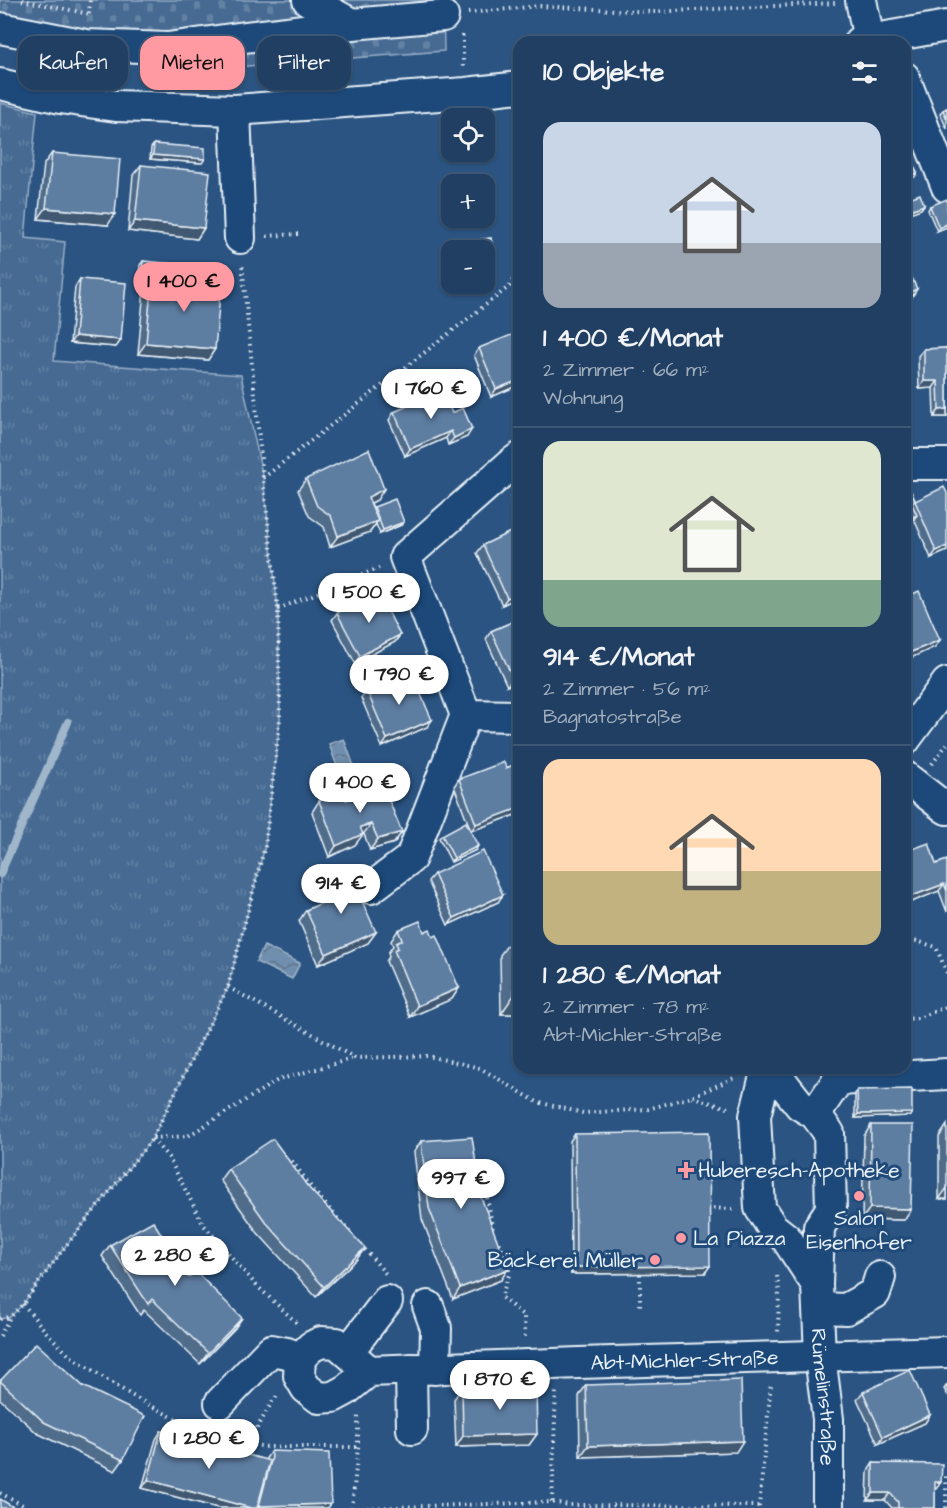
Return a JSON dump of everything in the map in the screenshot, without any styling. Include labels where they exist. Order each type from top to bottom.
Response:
[{"type":"street","points":[[308,0],[352,24]]},
{"type":"street","points":[[861,1],[875,36]]},
{"type":"street","points":[[0,28],[86,45],[168,48],[352,24],[457,21]]},
{"type":"street","points":[[897,36],[947,26]]},
{"type":"street","points":[[0,84],[60,98],[116,106],[235,110],[513,88]]},
{"type":"street","points":[[911,95],[947,187]]},
{"type":"street","points":[[235,110],[240,238]]},
{"type":"street","points":[[371,888],[411,858],[466,715],[405,557],[513,462]]},
{"type":"street","points":[[911,464],[947,464]]},
{"type":"street","points":[[911,732],[947,683]]},
{"type":"street","points":[[466,715],[513,716]]},
{"type":"street","points":[[911,781],[947,808]]},
{"type":"street","points":[[766,1074],[755,1116],[760,1208],[772,1227],[786,1238],[818,1297],[846,1309],[875,1293],[880,1277]]},
{"type":"street","name":"Rümelinstraße","points":[[769,1074],[808,1109],[829,1133],[831,1209],[819,1227],[818,1297],[820,1356],[828,1419],[828,1508]]},
{"type":"street","points":[[755,1116],[808,1109],[838,1080],[947,1074]]},
{"type":"street","points":[[786,1238],[803,1236],[819,1227]]},
{"type":"street","points":[[220,1403],[271,1350],[287,1353],[303,1360],[306,1388],[319,1398],[333,1397],[346,1390],[387,1301]]},
{"type":"street","points":[[412,1429],[423,1369],[436,1328],[428,1306]]},
{"type":"street","name":"Abt-Michler-Straße","points":[[303,1360],[321,1342],[337,1343],[358,1367],[423,1369],[947,1352]]},
{"type":"path","points":[[22,0],[89,14]]},
{"type":"path","points":[[539,0],[539,6]]},
{"type":"path","points":[[463,65],[457,21],[539,6],[653,12],[861,1]]},
{"type":"path","points":[[0,1336],[10,1317],[23,1304],[64,1248],[152,1138],[228,987],[265,846],[280,719],[278,609],[240,238]]},
{"type":"path","points":[[263,478],[510,286],[513,279]]},
{"type":"path","points":[[278,609],[405,557]]},
{"type":"path","points":[[911,939],[936,947],[947,973]]},
{"type":"path","points":[[228,987],[355,1058]]},
{"type":"path","points":[[911,1019],[919,1018],[947,1006]]},
{"type":"path","points":[[152,1138],[188,1136],[278,1080],[355,1058],[428,1056],[480,1068],[537,1102],[583,1113],[648,1109],[692,1097],[734,1078],[756,1074]]},
{"type":"path","points":[[692,1097],[755,1116]]},
{"type":"path","points":[[152,1138],[169,1158],[203,1224],[255,1284],[298,1323],[303,1360],[272,1402],[248,1444]]},
{"type":"path","points":[[292,1161],[314,1191],[353,1236]]},
{"type":"path","points":[[483,1174],[494,1236],[509,1258],[509,1275],[501,1297],[524,1316],[527,1365]]},
{"type":"path","points":[[704,1208],[733,1209]]},
{"type":"path","points":[[361,1245],[393,1281],[387,1301]]},
{"type":"path","points":[[367,1508],[552,1503],[569,1507],[759,1507],[773,1357],[778,1339],[779,1292],[776,1269]]},
{"type":"path","points":[[640,1274],[640,1310]]},
{"type":"path","points":[[23,1304],[70,1356],[131,1395],[205,1435],[230,1442],[268,1447],[358,1447]]},
{"type":"path","points":[[0,1319],[10,1317]]},
{"type":"path","points":[[552,1503],[558,1365]]},
{"type":"path","points":[[352,1508],[358,1447],[358,1367]]},
{"type":"path","points":[[946,1475],[946,1508]]},
{"type":"path","points":[[0,1493],[28,1508]]},
{"type":"green space","points":[[0,0],[443,0],[444,51],[351,58],[351,36],[257,36],[257,65],[245,66],[245,36],[140,36],[140,63],[128,62],[128,36],[18,36],[18,46],[0,43]]},
{"type":"green space","points":[[0,103],[37,112],[25,238],[65,242],[54,361],[241,375],[263,478],[278,609],[280,719],[265,846],[228,987],[152,1139],[64,1248],[23,1304],[10,1317],[0,1319]]},
{"type":"water","points":[[344,739],[354,766],[339,772],[329,744]]},
{"type":"water","points":[[264,946],[300,963],[292,979],[256,962]]},
{"type":"building","points":[[154,144],[205,148],[205,159],[153,155]]},
{"type":"building","points":[[52,153],[120,159],[115,214],[46,208]]},
{"type":"building","points":[[911,159],[917,173],[911,175]]},
{"type":"building","points":[[141,165],[210,172],[204,228],[135,221]]},
{"type":"building","points":[[920,194],[924,205],[911,210],[911,197]]},
{"type":"building","points":[[947,199],[947,224],[939,228],[930,206]]},
{"type":"building","points":[[143,261],[198,266],[198,275],[142,270]]},
{"type":"building","points":[[911,276],[917,289],[911,292]]},
{"type":"building","points":[[152,278],[221,284],[215,349],[146,343]]},
{"type":"building","points":[[80,279],[126,283],[121,340],[75,336]]},
{"type":"building","points":[[513,334],[513,382],[496,389],[479,348]]},
{"type":"building","points":[[947,348],[947,409],[939,410],[938,381],[924,381],[924,349]]},
{"type":"building","points":[[442,391],[452,413],[463,408],[472,429],[454,438],[451,431],[410,449],[394,412]]},
{"type":"building","points":[[369,449],[384,489],[368,497],[378,521],[338,536],[331,516],[317,506],[306,479]]},
{"type":"building","points":[[944,487],[947,493],[947,546],[936,551],[915,501]]},
{"type":"building","points":[[911,491],[915,500],[912,504],[917,515],[911,518]]},
{"type":"building","points":[[395,499],[404,522],[383,530],[374,507]]},
{"type":"building","points":[[513,531],[513,595],[507,598],[483,545]]},
{"type":"building","points":[[919,591],[940,640],[911,652],[911,595]]},
{"type":"building","points":[[378,592],[400,635],[360,656],[337,613]]},
{"type":"building","points":[[513,622],[513,678],[491,631]]},
{"type":"building","points":[[411,672],[432,720],[387,739],[367,691]]},
{"type":"building","points":[[504,762],[506,768],[513,765],[513,810],[476,824],[459,779]]},
{"type":"building","points":[[380,779],[402,832],[378,839],[371,824],[360,827],[363,834],[336,846],[319,801],[342,791],[346,800],[358,796],[356,789]]},
{"type":"building","points":[[466,822],[478,846],[454,858],[442,835]]},
{"type":"building","points":[[929,843],[936,864],[947,860],[947,891],[944,884],[911,896],[911,849]]},
{"type":"building","points":[[483,851],[503,895],[454,918],[434,874]]},
{"type":"building","points":[[348,870],[376,932],[326,954],[306,910],[333,898],[325,880]]},
{"type":"building","points":[[420,921],[424,932],[430,929],[433,937],[437,935],[459,988],[417,1006],[394,950],[398,948],[396,943],[402,940],[398,930]]},
{"type":"building","points":[[912,1089],[912,1113],[858,1114],[857,1090]]},
{"type":"building","points":[[871,1125],[913,1125],[911,1209],[870,1208]]},
{"type":"building","points":[[709,1132],[710,1266],[576,1267],[575,1134]]},
{"type":"building","points":[[472,1137],[481,1197],[508,1269],[460,1288],[429,1208],[421,1141]]},
{"type":"building","points":[[273,1139],[308,1187],[365,1248],[324,1287],[265,1221],[228,1169]]},
{"type":"building","points":[[153,1221],[188,1277],[196,1272],[242,1318],[208,1353],[152,1299],[148,1304],[110,1245]]},
{"type":"building","points":[[36,1343],[83,1386],[145,1416],[123,1460],[44,1422],[0,1381]]},
{"type":"building","points":[[910,1370],[930,1415],[883,1437],[863,1392]]},
{"type":"building","points":[[741,1380],[743,1441],[588,1446],[586,1385]]},
{"type":"building","points":[[536,1386],[537,1434],[463,1436],[462,1388]]},
{"type":"building","points":[[161,1431],[270,1461],[257,1508],[148,1480]]},
{"type":"building","points":[[271,1451],[329,1453],[331,1504],[259,1506],[272,1457]]},
{"type":"building","points":[[873,1463],[942,1464],[941,1482],[935,1482],[935,1508],[898,1508],[898,1502],[890,1493],[873,1493]]},
{"type":"building","points":[[0,1499],[15,1508],[0,1508]]},
{"type":"waterway","points":[[0,874],[68,722]]},
{"type":"place","name":"Huberesch-Apotheke","points":[[686,1170]]},
{"type":"place","name":"Salon Eisenhofer","points":[[859,1196]]},
{"type":"place","name":"La Piazza","points":[[681,1238]]},
{"type":"place","name":"Bäckerei Müller","points":[[655,1260]]}]
